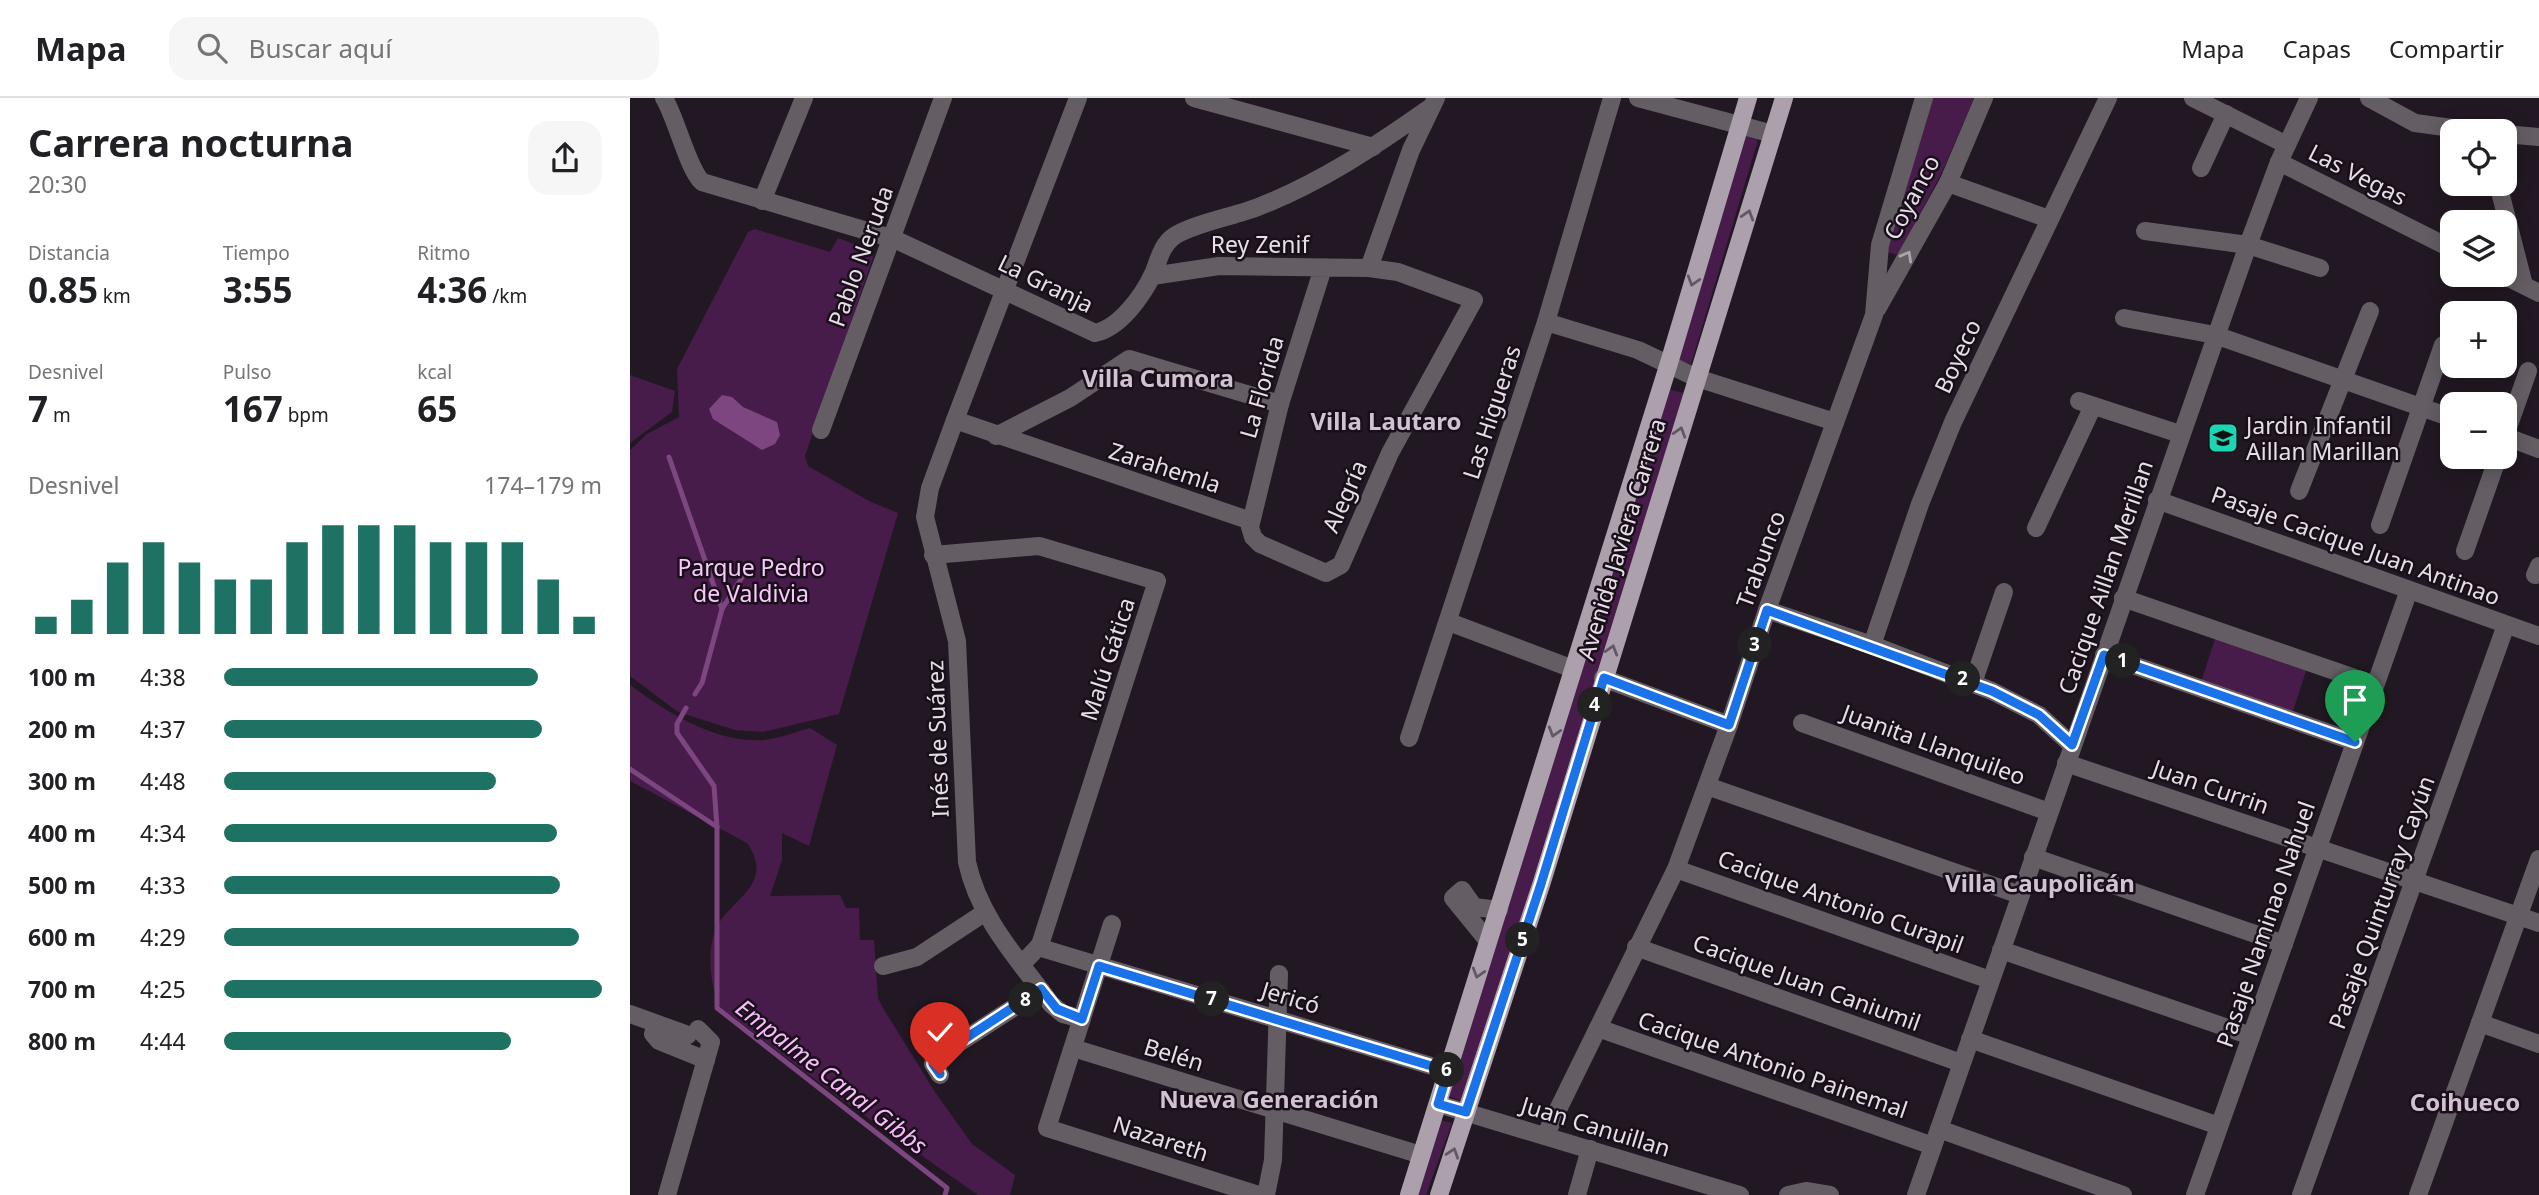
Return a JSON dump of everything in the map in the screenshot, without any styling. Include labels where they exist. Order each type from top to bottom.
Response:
[{"type":"main road","name":"Avenida Javiera Carrera","points":[[1409,1195],[1669,363],[1748,98]]},
{"type":"main road","name":"Avenida Javiera Carrera","points":[[1439,1195],[1541,884],[1784,98]]},
{"type":"street","name":"La Granja","points":[[664,98],[683,137],[695,174],[702,182],[894,239],[1096,333],[1106,330],[1131,308],[1152,275],[1163,248],[1175,236],[1258,207],[1319,180],[1373,147],[1432,104]]},
{"type":"street","points":[[762,201],[804,98]]},
{"type":"street","name":"Pablo Neruda","points":[[821,430],[894,239],[943,98]]},
{"type":"street","name":"Inés de Suárez","points":[[1078,98],[930,488],[925,517],[957,641],[967,862],[972,887],[984,913],[1057,1009],[1082,1019]]},
{"type":"street","points":[[1194,98],[1373,147]]},
{"type":"street","name":"Las Higueras","points":[[1409,738],[1450,622],[1546,322],[1612,98]]},
{"type":"street","points":[[1638,98],[1773,134]]},
{"type":"street","name":"Trabunco","points":[[1545,1136],[1676,869],[1707,786],[1767,610],[1874,315],[1880,245],[1924,98]]},
{"type":"street","name":"Coyanco","points":[[1874,315],[1948,183],[1984,98]]},
{"type":"street","name":"Boyeco","points":[[1872,645],[1920,504],[1953,422],[2108,98]]},
{"type":"street","name":"Las Vegas","points":[[2193,98],[2287,145]]},
{"type":"street","name":"Cacique Aillan Merillan","points":[[1916,1195],[2215,335],[2279,162],[2309,98]]},
{"type":"street","points":[[2369,98],[2415,123],[2440,126]]},
{"type":"street","points":[[1369,268],[1432,104]]},
{"type":"street","points":[[2200,169],[2226,114]]},
{"type":"street","points":[[2517,135],[2539,137]]},
{"type":"street","name":"Las Vegas","points":[[2279,162],[2440,243]]},
{"type":"street","points":[[1948,183],[2049,219]]},
{"type":"street","points":[[2502,196],[2531,289]]},
{"type":"street","points":[[2145,231],[2248,245],[2320,268]]},
{"type":"street","name":"Rey Zenif","points":[[1152,275],[1219,266],[1369,268],[1398,272],[1474,300]]},
{"type":"street","name":"La Florida","points":[[1251,521],[1280,404],[1323,268]]},
{"type":"street","name":"Alegría","points":[[1251,521],[1251,533],[1260,544],[1320,573],[1331,572],[1341,565],[1390,453],[1474,300]]},
{"type":"street","points":[[2299,491],[2370,311]]},
{"type":"street","points":[[2124,317],[2215,335],[2440,414]]},
{"type":"street","points":[[1546,322],[1669,363],[1697,378],[1835,422]]},
{"type":"street","points":[[2380,525],[2440,353]]},
{"type":"street","points":[[996,436],[1070,398],[1129,359],[1280,404]]},
{"type":"street","points":[[2517,403],[2528,371]]},
{"type":"street","points":[[2036,528],[2086,404],[2180,434]]},
{"type":"street","name":"Zarahemla","points":[[955,420],[1251,521]]},
{"type":"street","points":[[2517,441],[2539,449]]},
{"type":"street","points":[[2465,551],[2494,469]]},
{"type":"street","name":"Pasaje Cacique Juan Antinao","points":[[2157,500],[2539,636]]},
{"type":"street","name":"Malú Gática","points":[[933,555],[1039,546],[1157,581],[1038,947],[1022,964]]},
{"type":"street","name":"Pasaje Naminao Nahuel","points":[[2195,1195],[2409,590]]},
{"type":"street","points":[[1973,683],[2004,592]]},
{"type":"street","points":[[2123,598],[2375,685]]},
{"type":"street","points":[[1767,610],[1973,683],[2039,715],[2072,745]]},
{"type":"street","points":[[1450,622],[1573,669]]},
{"type":"street","name":"Pasaje Quinturray Cayún","points":[[2301,1195],[2507,625]]},
{"type":"street","points":[[2104,655],[2355,742]]},
{"type":"street","points":[[1604,678],[1729,725]]},
{"type":"street","name":"Juanita Llanquileo","points":[[1802,723],[2049,812]]},
{"type":"street","name":"Juan Currin","points":[[2066,763],[2539,923]]},
{"type":"street","points":[[1707,786],[2020,895]]},
{"type":"street","points":[[2033,857],[2284,944]]},
{"type":"street","points":[[2418,1195],[2539,859]]},
{"type":"street","name":"Cacique Antonio Curapil","points":[[1676,869],[1990,980]]},
{"type":"street","points":[[1488,941],[1458,894],[1475,907],[1499,910]]},
{"type":"street","points":[[883,966],[917,957],[984,913]]},
{"type":"street","points":[[1073,1048],[1112,924]]},
{"type":"street","name":"Jericó","points":[[1038,947],[1448,1071]]},
{"type":"street","name":"Cacique Juan Caniumil","points":[[1636,947],[1961,1063]]},
{"type":"street","points":[[2001,950],[2251,1036]]},
{"type":"street","points":[[1266,1195],[1273,1160],[1279,974]]},
{"type":"street","points":[[940,1074],[933,1064],[934,1059],[1041,989]]},
{"type":"street","points":[[630,1014],[656,1024],[693,1032],[711,1042],[667,1195]]},
{"type":"street","points":[[2480,1023],[2539,1044]]},
{"type":"street","points":[[656,1024],[653,1034],[659,1041],[706,1060]]},
{"type":"street","name":"Cacique Antonio Painemal","points":[[1598,1028],[1933,1146]]},
{"type":"street","points":[[1970,1039],[2219,1126]]},
{"type":"street","name":"Belén","points":[[1073,1048],[1421,1156]]},
{"type":"street","name":"Nazareth","points":[[1073,1048],[1047,1128],[1259,1195]]},
{"type":"street","name":"Juan Canuillan","points":[[1438,1104],[1590,1149],[1696,1189],[1740,1195]]},
{"type":"street","points":[[1939,1129],[2123,1195]]},
{"type":"street","points":[[1577,1195],[1590,1149]]},
{"type":"street","points":[[1788,1195],[1806,1191],[1829,1195]]},
{"type":"green space","points":[[1933,98],[1974,98],[1942,172],[1898,255],[1887,252]]},
{"type":"green space","points":[[1743,135],[1758,140],[1691,364],[1676,359]]},
{"type":"green space","name":"Parque Pedro de Valdivia","points":[[755,229],[830,252],[838,238],[872,251],[873,258],[805,456],[808,466],[869,501],[898,513],[839,714],[763,732],[735,730],[678,712],[630,676],[630,450],[647,434],[679,417],[677,369],[748,232]]},
{"type":"green space","points":[[630,375],[675,391],[672,412],[630,443]]},
{"type":"green space","points":[[1667,389],[1684,393],[1464,1102],[1449,1096],[1645,452]]},
{"type":"green space","points":[[2216,636],[2307,668],[2292,714],[2201,682]]},
{"type":"green space","points":[[630,685],[675,715],[709,731],[745,740],[763,740],[810,728],[837,745],[809,846],[782,833],[782,860],[770,896],[840,895],[846,908],[859,908],[860,940],[874,940],[878,998],[883,1008],[935,1092],[972,1144],[1015,1175],[1010,1195],[978,1195],[842,1100],[720,1007],[714,989],[711,946],[723,917],[754,881],[755,858],[747,843],[630,781]]},
{"type":"green space","points":[[1440,1120],[1452,1123],[1426,1195],[1416,1195]]},
{"type":"shaded area","points":[[722,395],[732,397],[743,407],[777,422],[780,435],[775,444],[762,450],[713,419],[709,409]]},
{"type":"waterway","points":[[669,457],[722,609]]},
{"type":"waterway","points":[[695,694],[702,683],[722,609],[746,571]]},
{"type":"waterway","points":[[686,708],[677,724],[677,733],[714,786],[717,827]]},
{"type":"waterway","name":"Empalme Canal Gibbs","points":[[630,769],[717,827],[717,1008],[947,1188],[945,1195]]},
{"type":"place","name":"Jardin Infantil Aillan Marillan","points":[[2223,438]]},
{"type":"district","name":"Villa Cumora","points":[[1158,377]]},
{"type":"district","name":"Villa Lautaro","points":[[1386,420]]},
{"type":"district","name":"Villa Caupolicán","points":[[2040,882]]},
{"type":"district","name":"Nueva Generación","points":[[1269,1098]]},
{"type":"district","name":"Coihueco","points":[[2465,1101]]},
{"type":"route","points":[[940,1074],[933,1064],[934,1059],[1041,989],[1051,1004],[1063,1014],[1082,1019],[1099,966],[1448,1071],[1438,1104],[1466,1112],[1541,884],[1604,678],[1729,725],[1767,610],[1872,645],[1992,691],[2039,715],[2072,745],[2104,655],[2355,742]]}]
